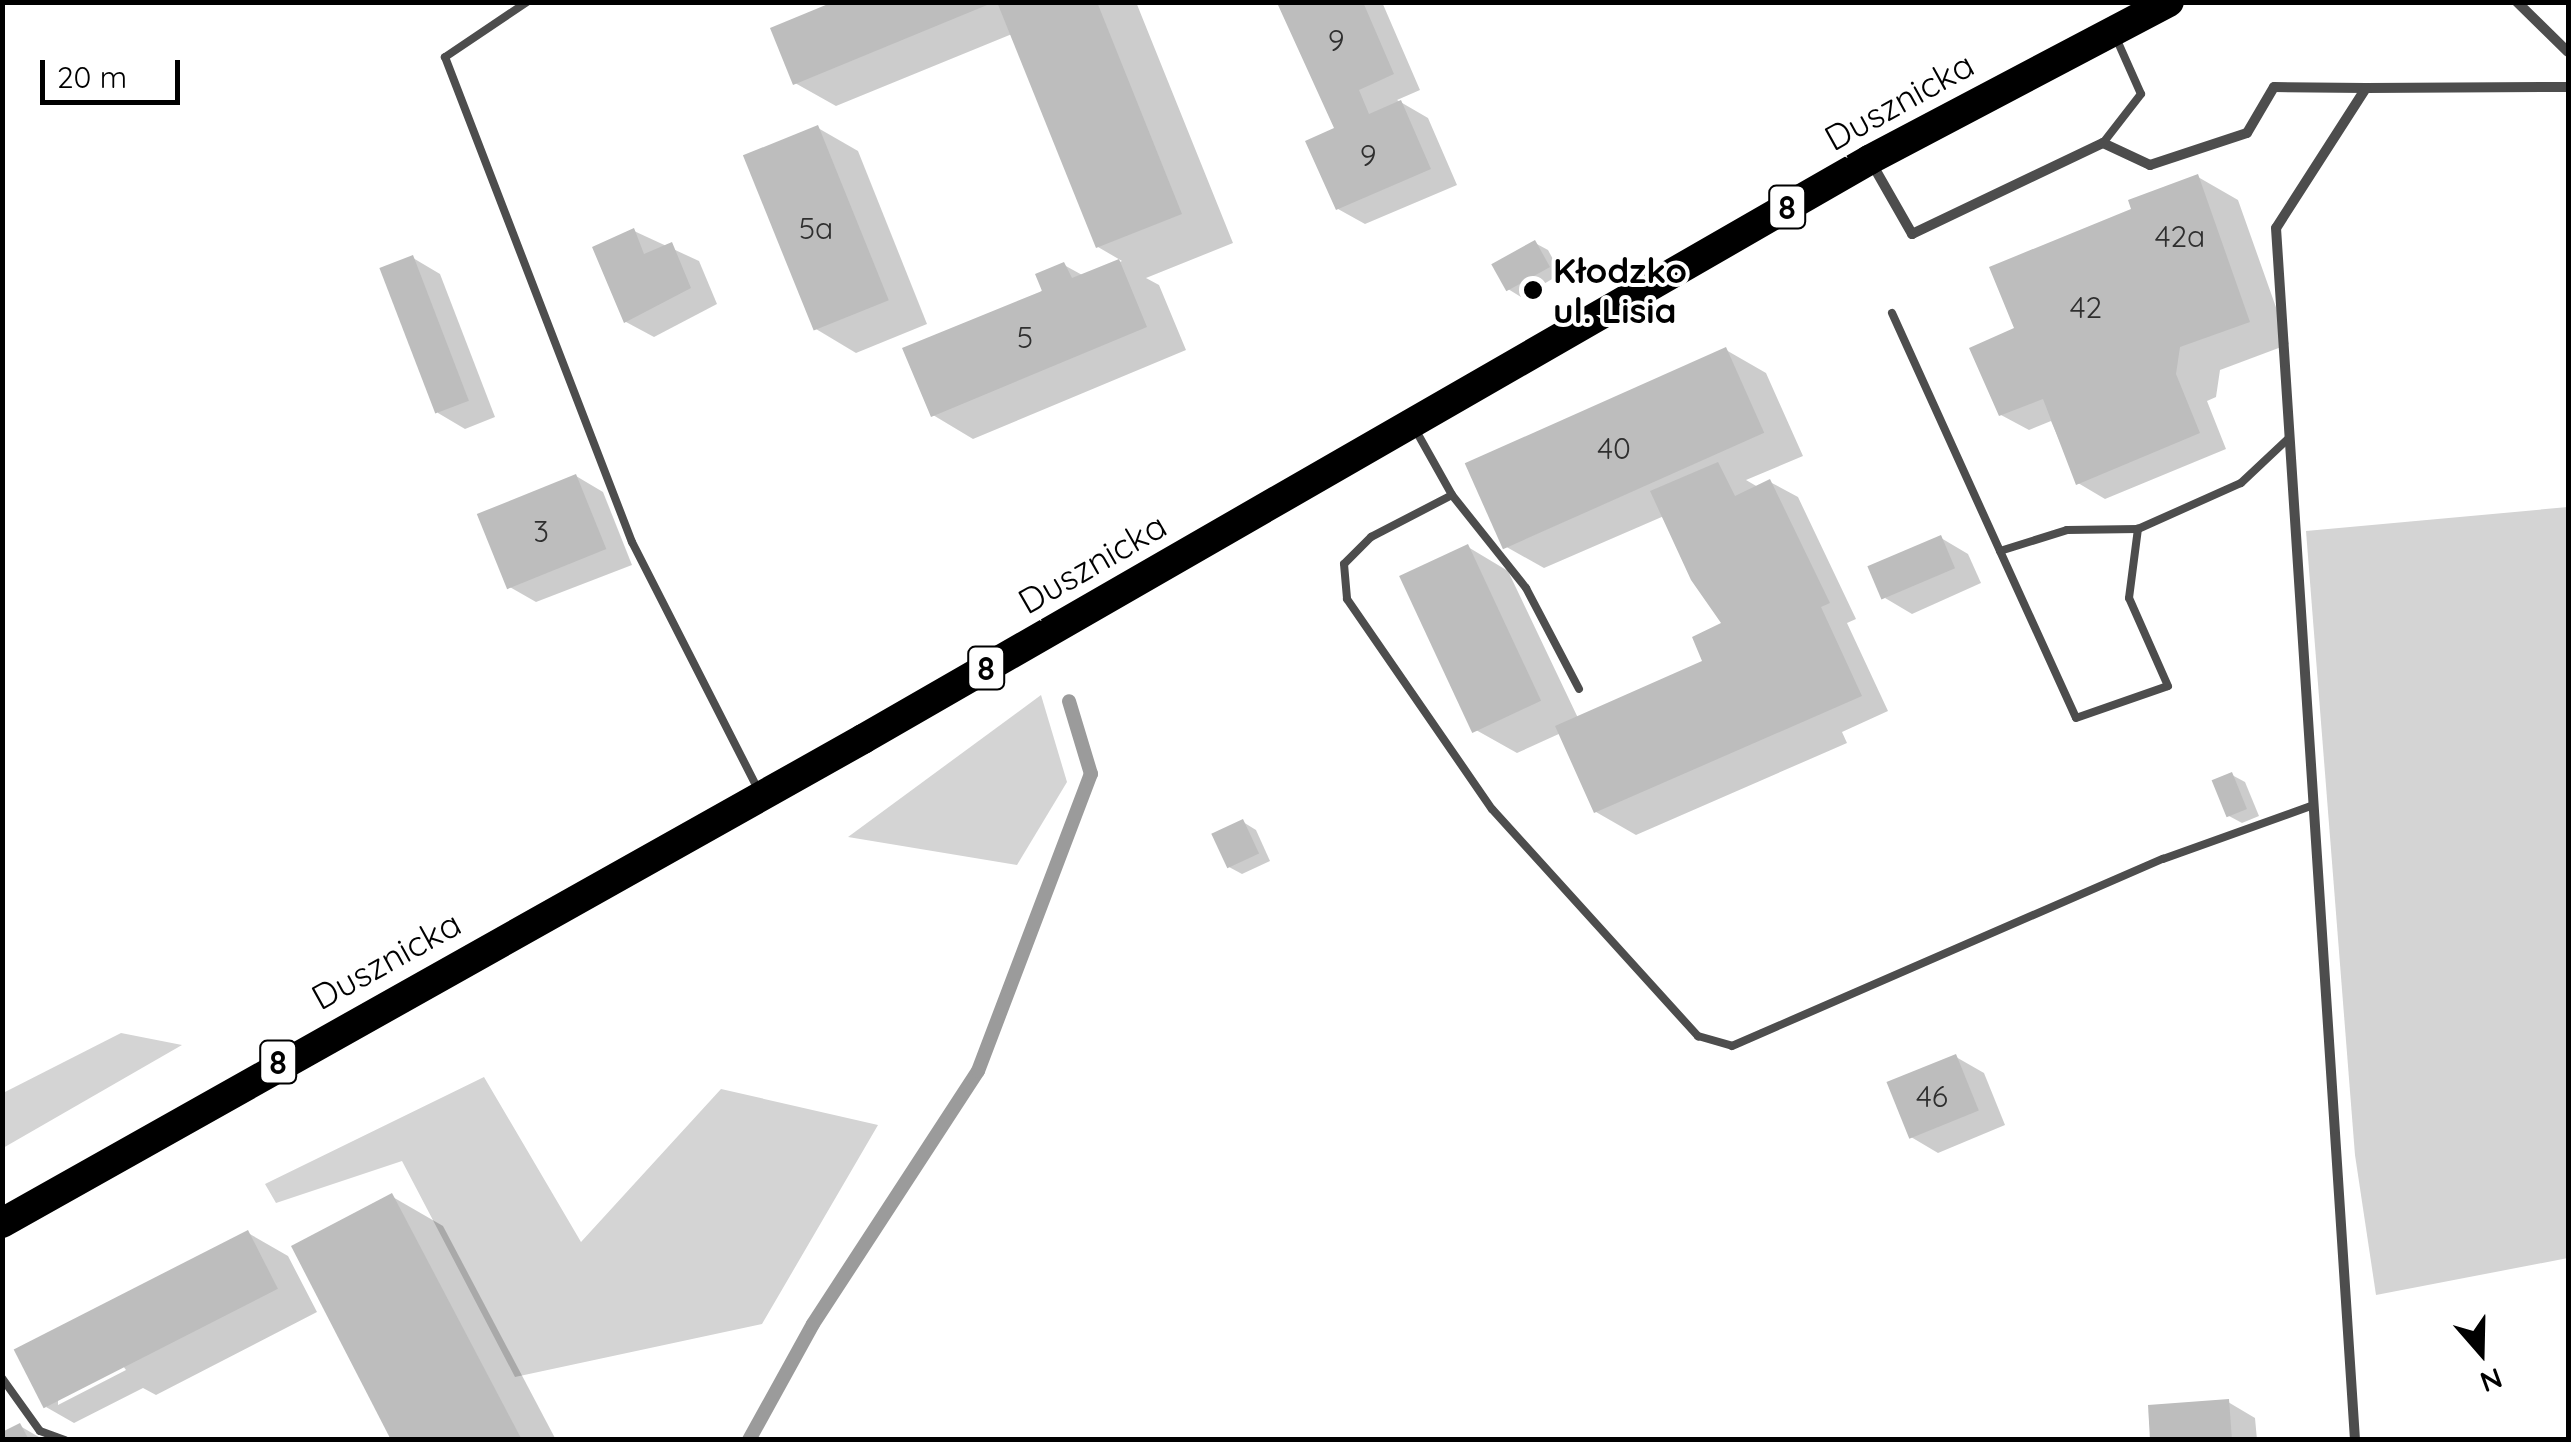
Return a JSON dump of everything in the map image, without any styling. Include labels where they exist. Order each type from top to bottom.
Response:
[{"type":"highway","name":"Dusznicka","points":[[2,1223],[761,795],[1869,160],[2169,2]]},
{"type":"street","points":[[2517,2],[2568,52]]},
{"type":"street","points":[[1869,160],[1912,234],[2103,143],[2150,165],[2248,133],[2274,87],[2568,87]]},
{"type":"street","points":[[2355,1440],[2276,228],[2366,88]]},
{"type":"lane","points":[[526,2],[445,56],[632,542],[761,795]]},
{"type":"lane","points":[[2103,143],[2141,94],[2112,30]]},
{"type":"lane","points":[[1892,313],[2076,718],[2168,686],[2129,598],[2138,529]]},
{"type":"lane","points":[[1411,421],[1452,495],[1526,588],[1579,690]]},
{"type":"lane","points":[[2000,551],[2067,530],[2138,529],[2241,483],[2290,437]]},
{"type":"lane","points":[[1452,495],[1371,537],[1344,564],[1347,599],[1492,809],[1698,1036],[1732,1046],[2145,866],[2314,805]]},
{"type":"lane","points":[[2,1378],[40,1432],[66,1440]]},
{"type":"shaded area","points":[[2568,507],[2568,1258],[2376,1295],[2355,1155],[2306,531]]},
{"type":"shaded area","points":[[1041,695],[1067,782],[1017,865],[848,837]]},
{"type":"shaded area","points":[[121,1033],[182,1045],[3,1148],[3,1093]]},
{"type":"shaded area","points":[[484,1077],[581,1242],[721,1089],[878,1125],[762,1324],[515,1377],[402,1161],[276,1203],[265,1184]]},
{"type":"building","points":[[833,2],[992,3],[793,85],[770,28]]},
{"type":"building","points":[[997,2],[1097,2],[1182,214],[1096,248]]},
{"type":"building","points":[[1363,2],[1394,74],[1359,90],[1369,114],[1401,100],[1431,169],[1336,210],[1305,141],[1334,128],[1278,5]]},
{"type":"building","points":[[818,125],[889,300],[814,331],[743,155]]},
{"type":"building","points":[[2198,174],[2250,322],[2180,347],[2176,374],[2200,433],[2076,485],[2043,399],[1999,416],[1969,348],[2014,328],[1989,267],[2131,209],[2128,200]]},
{"type":"building","points":[[634,228],[644,254],[672,242],[691,288],[624,323],[592,247]]},
{"type":"building","points":[[1535,240],[1550,267],[1506,291],[1491,264]]},
{"type":"building","points":[[413,255],[469,401],[435,414],[379,268]]},
{"type":"building","points":[[1119,259],[1147,327],[931,417],[902,348],[1042,291],[1035,274],[1064,262],[1072,278]]},
{"type":"building","points":[[1726,347],[1764,433],[1503,549],[1465,463]]},
{"type":"building","points":[[1718,462],[1735,496],[1770,479],[1830,603],[1821,607],[1862,696],[1594,813],[1555,726],[1702,661],[1692,637],[1721,623],[1691,580],[1650,491]]},
{"type":"building","points":[[576,474],[606,549],[507,589],[477,514]]},
{"type":"building","points":[[1941,535],[1955,568],[1881,599],[1867,566]]},
{"type":"building","points":[[1468,544],[1541,701],[1472,733],[1399,576]]},
{"type":"building","points":[[2232,772],[2247,809],[2227,817],[2212,780]]},
{"type":"building","points":[[1243,819],[1259,853],[1227,868],[1211,834]]},
{"type":"building","points":[[1956,1054],[1979,1111],[1909,1139],[1886,1082]]},
{"type":"building","points":[[392,1193],[522,1440],[391,1440],[291,1246]]},
{"type":"building","points":[[248,1230],[278,1289],[44,1408],[14,1349]]},
{"type":"building","points":[[2229,1399],[2232,1440],[2150,1440],[2148,1405]]},
{"type":"building","points":[[20,1423],[29,1440],[2,1440],[2,1432]]},
{"type":"waterway","points":[[749,1440],[813,1324],[978,1071],[1091,774],[1069,701]]},
{"type":"place","name":"Kłodzko ul. Lisia","points":[[1533,290]]}]
